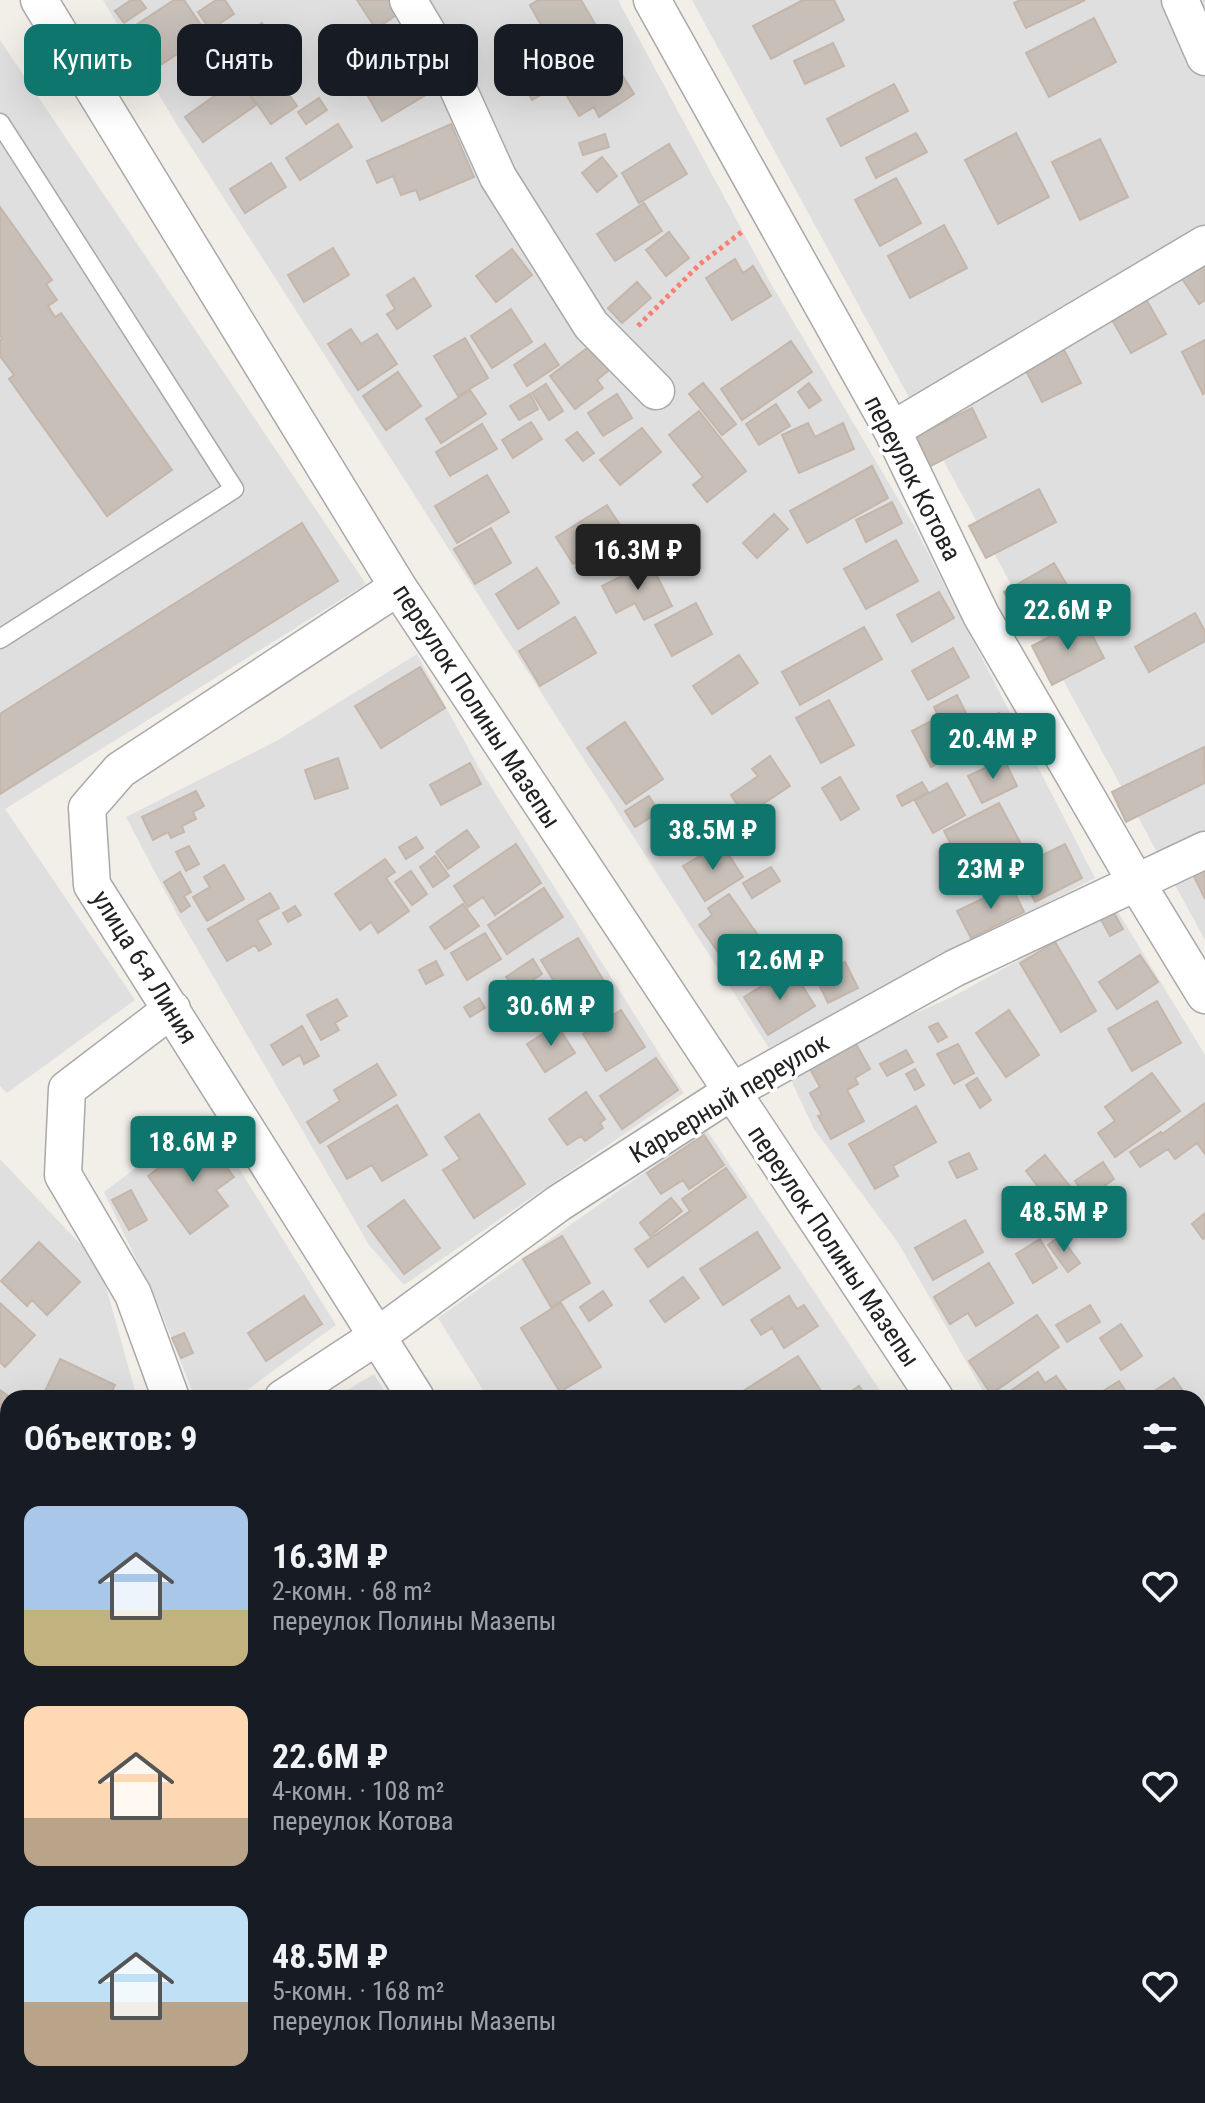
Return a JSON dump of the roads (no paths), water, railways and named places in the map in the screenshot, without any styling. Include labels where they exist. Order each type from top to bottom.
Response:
[{"type":"street","name":"переулок Полины Мазепы","points":[[39,0],[398,587],[930,1390]]},
{"type":"street","points":[[408,0],[450,71],[498,177],[591,325],[656,391]]},
{"type":"street","name":"переулок Котова","points":[[652,0],[892,430],[981,615],[1205,995]]},
{"type":"street","points":[[1180,0],[1205,57]]},
{"type":"street","points":[[892,430],[1205,244]]},
{"type":"street","name":"улица 6-я Линия","points":[[398,587],[120,770],[87,808],[92,885],[411,1390]]},
{"type":"street","name":"Карьерный переулок","points":[[295,1390],[376,1337],[559,1203],[731,1092],[955,968],[1205,850]]},
{"type":"street","points":[[168,1390],[133,1294],[63,1175],[67,1089],[172,1009]]},
{"type":"lane","points":[[0,123],[234,489],[0,639]]}]
